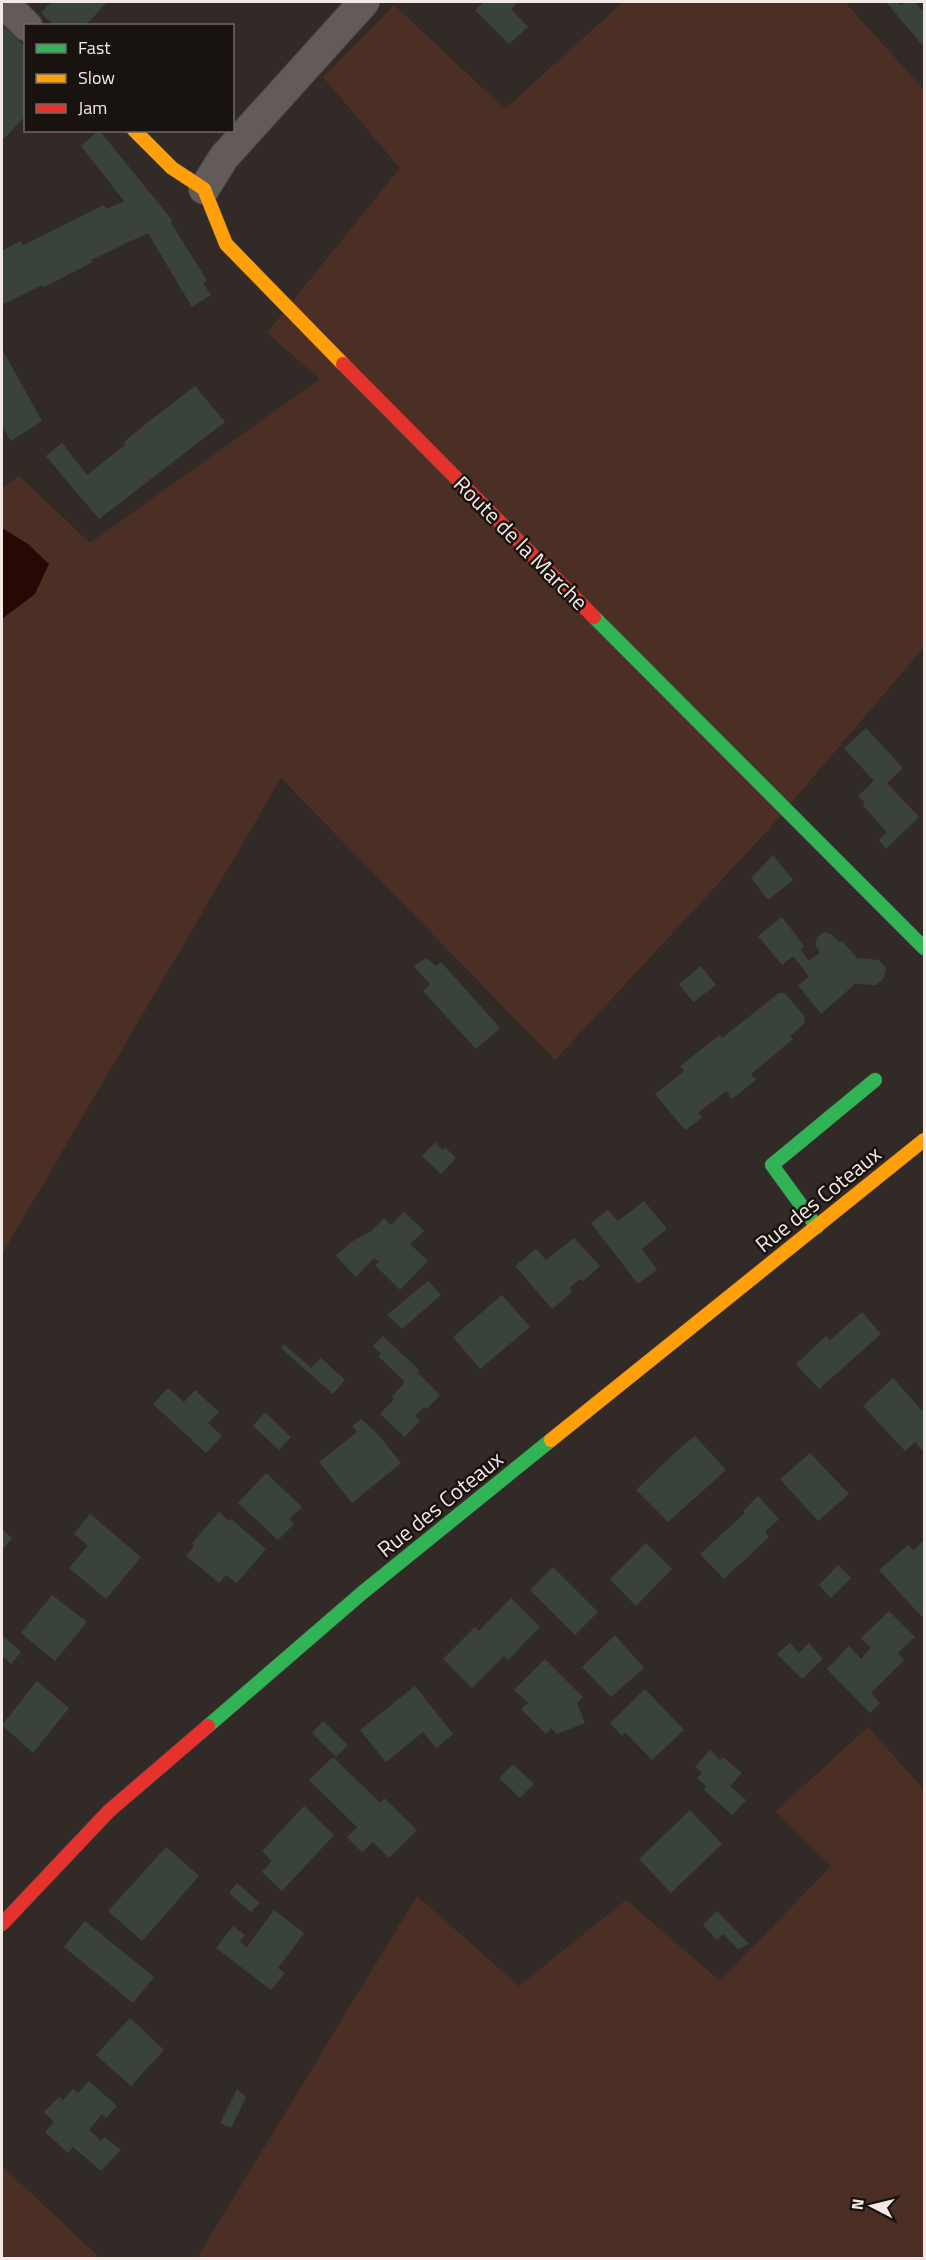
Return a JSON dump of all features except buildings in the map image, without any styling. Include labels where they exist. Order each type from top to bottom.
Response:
[{"type":"street","points":[[136,132],[172,168],[204,189],[224,157],[364,2]]},
{"type":"street","name":"Route de la Marche","points":[[204,189],[226,244],[264,285],[924,948]]},
{"type":"street","points":[[818,1227],[772,1165],[876,1080]]},
{"type":"street","name":"Rue des Coteaux","points":[[2,1924],[109,1811],[362,1593],[924,1140]]},
{"type":"shaded area","points":[[623,2],[845,2],[924,90],[924,647],[768,830],[555,1060],[281,778],[2,1254],[2,488],[19,476],[90,543],[320,379],[267,333],[400,168],[323,77],[394,5],[505,109]]},
{"type":"shaded area","points":[[2,528],[28,544],[49,564],[35,594],[2,619]]},
{"type":"shaded area","points":[[868,1727],[924,1790],[924,2258],[197,2258],[417,1896],[519,1986],[626,1900],[720,1981],[831,1866],[776,1811]]},
{"type":"shaded area","points":[[2,2166],[100,2258],[2,2258]]},
{"type":"traffic: fast","points":[[594,617],[924,948]]},
{"type":"traffic: fast","points":[[817,1227],[772,1165],[875,1080]]},
{"type":"traffic: fast","points":[[208,1726],[362,1593],[551,1440]]},
{"type":"traffic: slow","points":[[136,132],[172,168],[204,189],[226,244],[343,364]]},
{"type":"traffic: slow","points":[[551,1440],[924,1140]]},
{"type":"traffic: jam","points":[[343,364],[594,617]]},
{"type":"traffic: jam","points":[[2,1924],[109,1811],[208,1726]]}]
